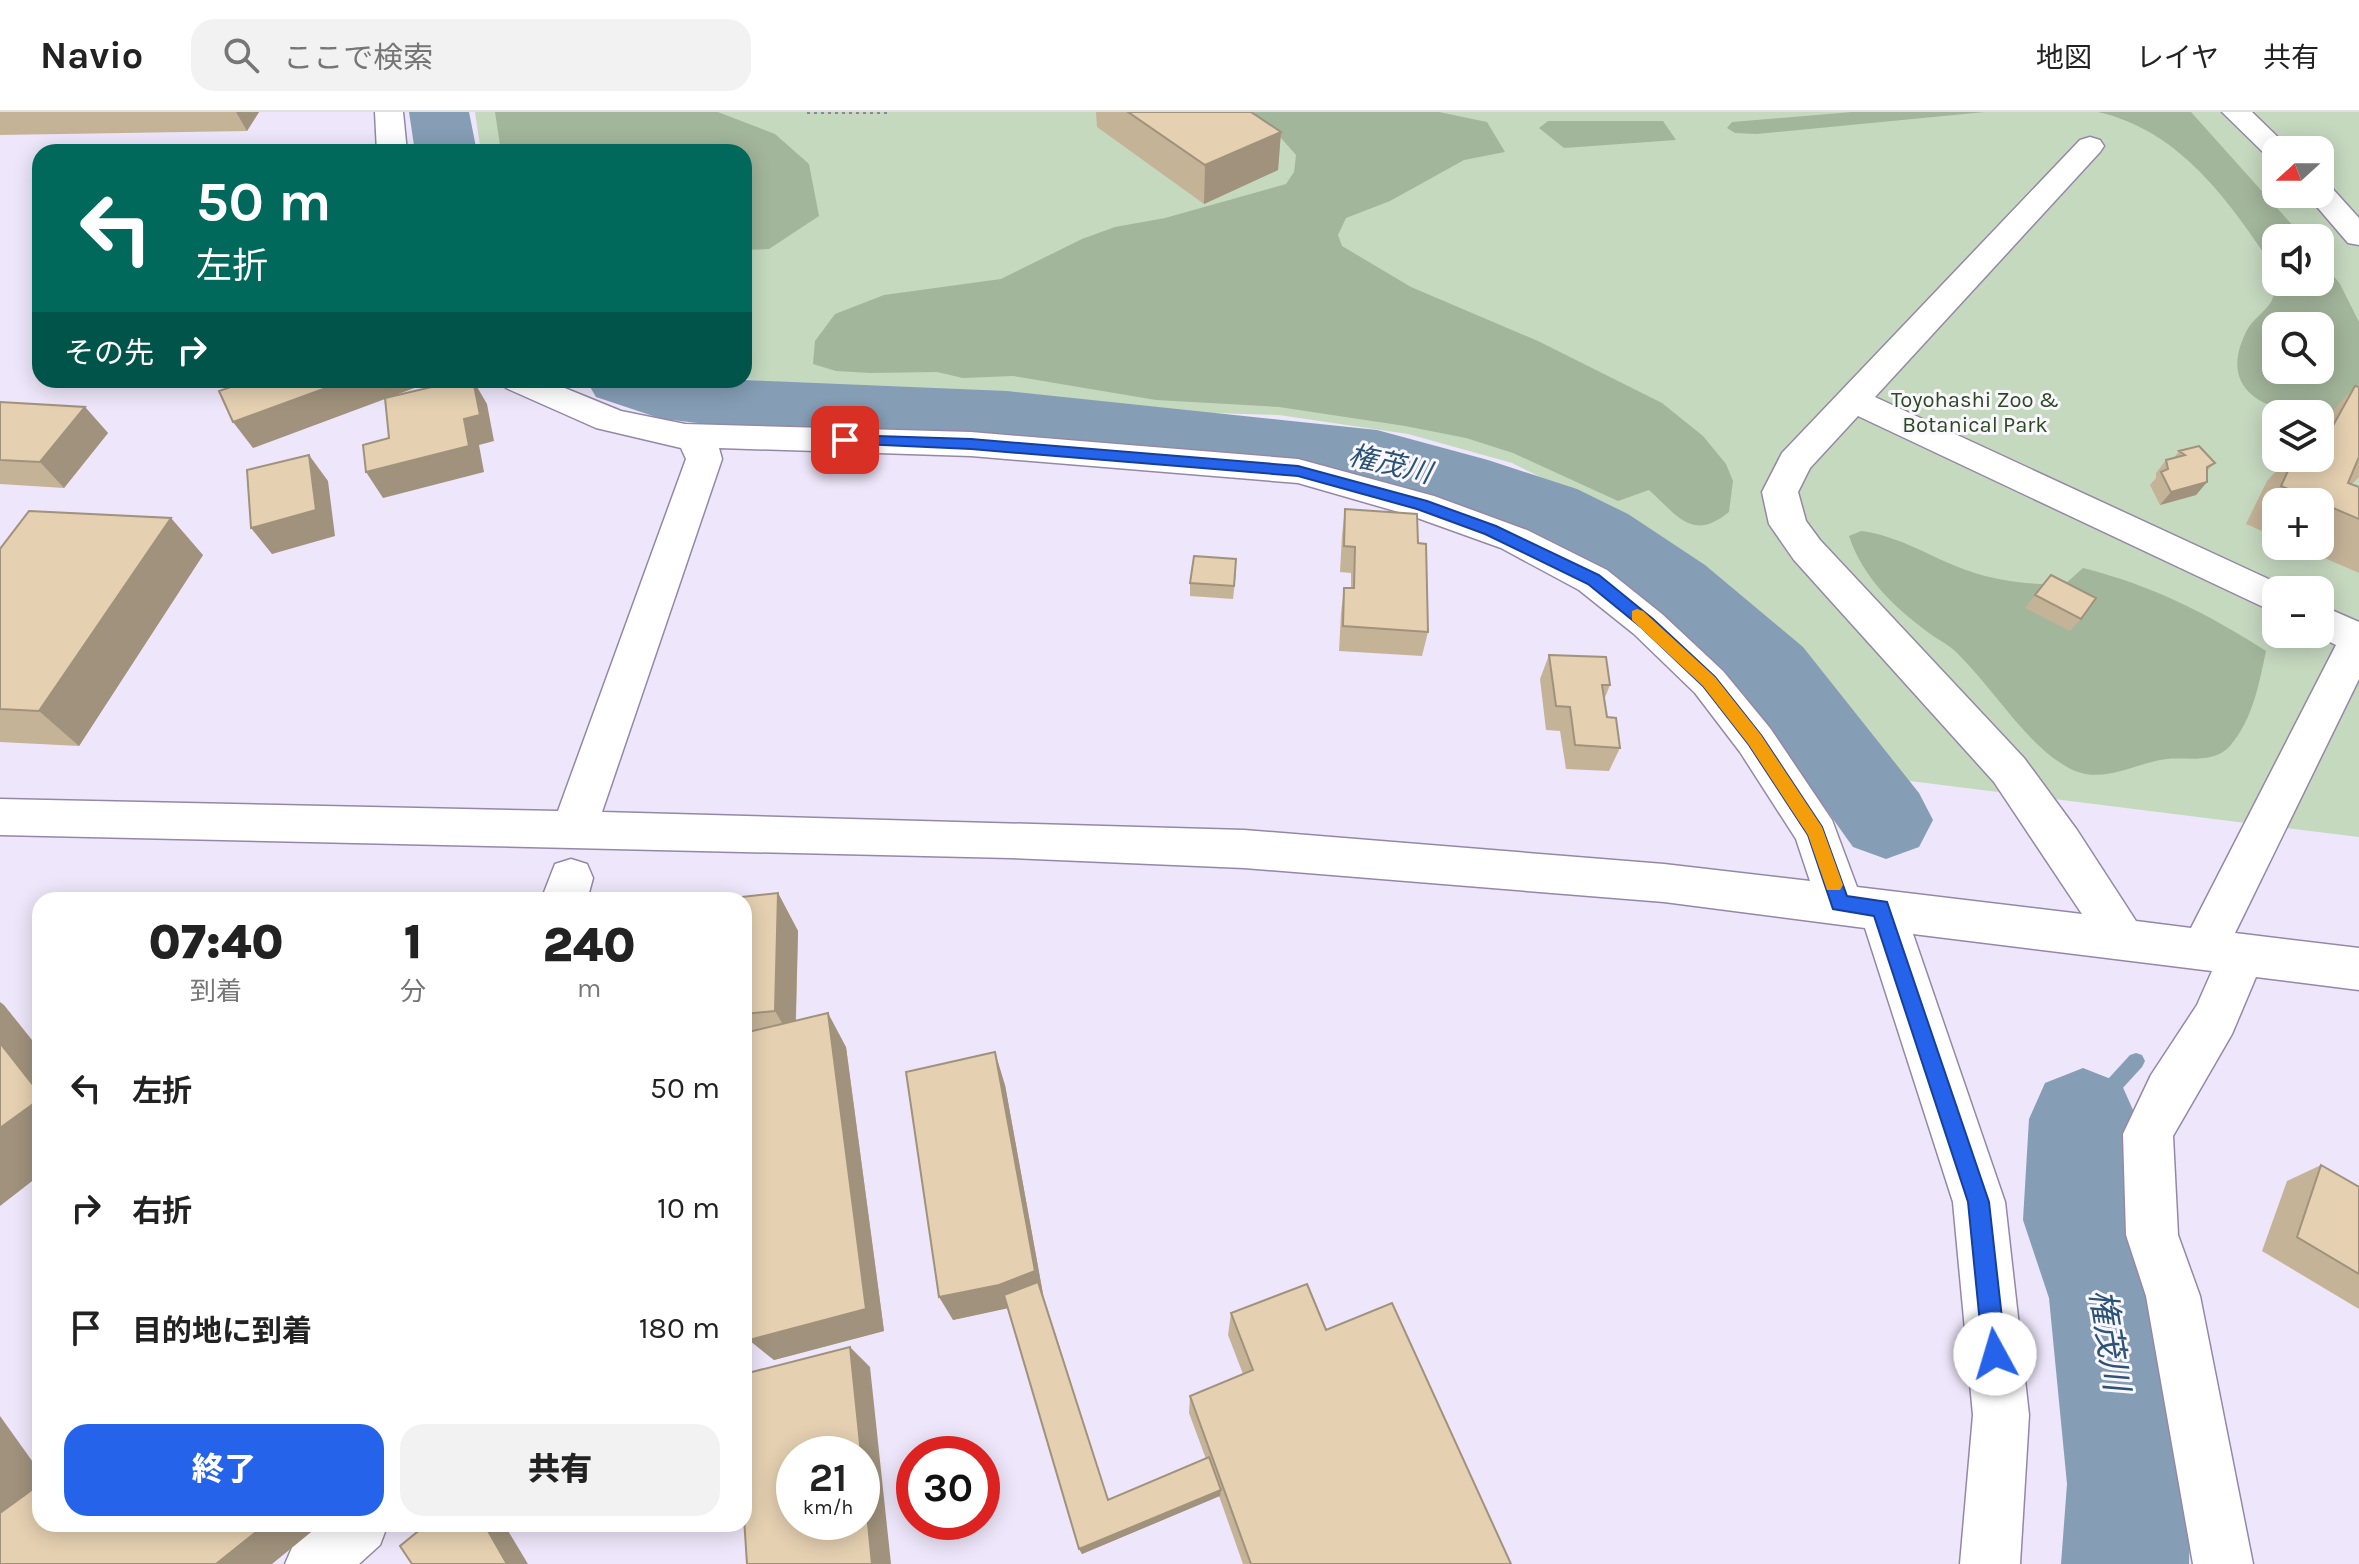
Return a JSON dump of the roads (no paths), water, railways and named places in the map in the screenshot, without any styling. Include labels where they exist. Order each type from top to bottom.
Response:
[{"type":"street","points":[[389,112],[391,144]]},
{"type":"street","points":[[2236,112],[2262,136]]},
{"type":"street","points":[[2090,146],[1795,462],[1780,492],[1788,524],[1807,550],[2009,770],[2061,843],[2123,940]]},
{"type":"street","points":[[2334,208],[2359,236]]},
{"type":"street","points":[[535,388],[589,413],[641,428],[688,435],[971,444],[1298,471],[1421,505],[1514,539],[1593,580],[1648,624],[1709,682],[1755,740],[1860,906],[1979,1202],[2001,1415],[1990,1564]]},
{"type":"street","points":[[1853,400],[2262,592]]},
{"type":"street","points":[[574,829],[704,459],[700,443],[688,435]]},
{"type":"street","points":[[2223,1564],[2173,1296],[2152,1235],[2148,1134],[2169,1092],[2215,1019],[2222,952],[2359,639],[2334,627]]},
{"type":"street","points":[[0,817],[1011,840],[1244,849],[1664,883],[2359,969]]},
{"type":"street","points":[[315,1564],[350,1532]]},
{"type":"waterway","name":"権茂川","points":[[439,112],[445,144]]},
{"type":"waterway","name":"権茂川","points":[[643,388],[662,395],[771,407],[1007,416],[1377,456],[1461,479],[1549,509],[1600,534],[1676,586],[1773,670],[1886,820]]},
{"type":"waterway","points":[[2083,1119],[2136,1061]]},
{"type":"waterway","name":"権茂川","points":[[2083,1119],[2079,1220],[2107,1298],[2129,1484],[2125,1564]]},
{"type":"park label","name":"Toyohashi Zoo & Botanical Park","points":[[1975,412]]}]
